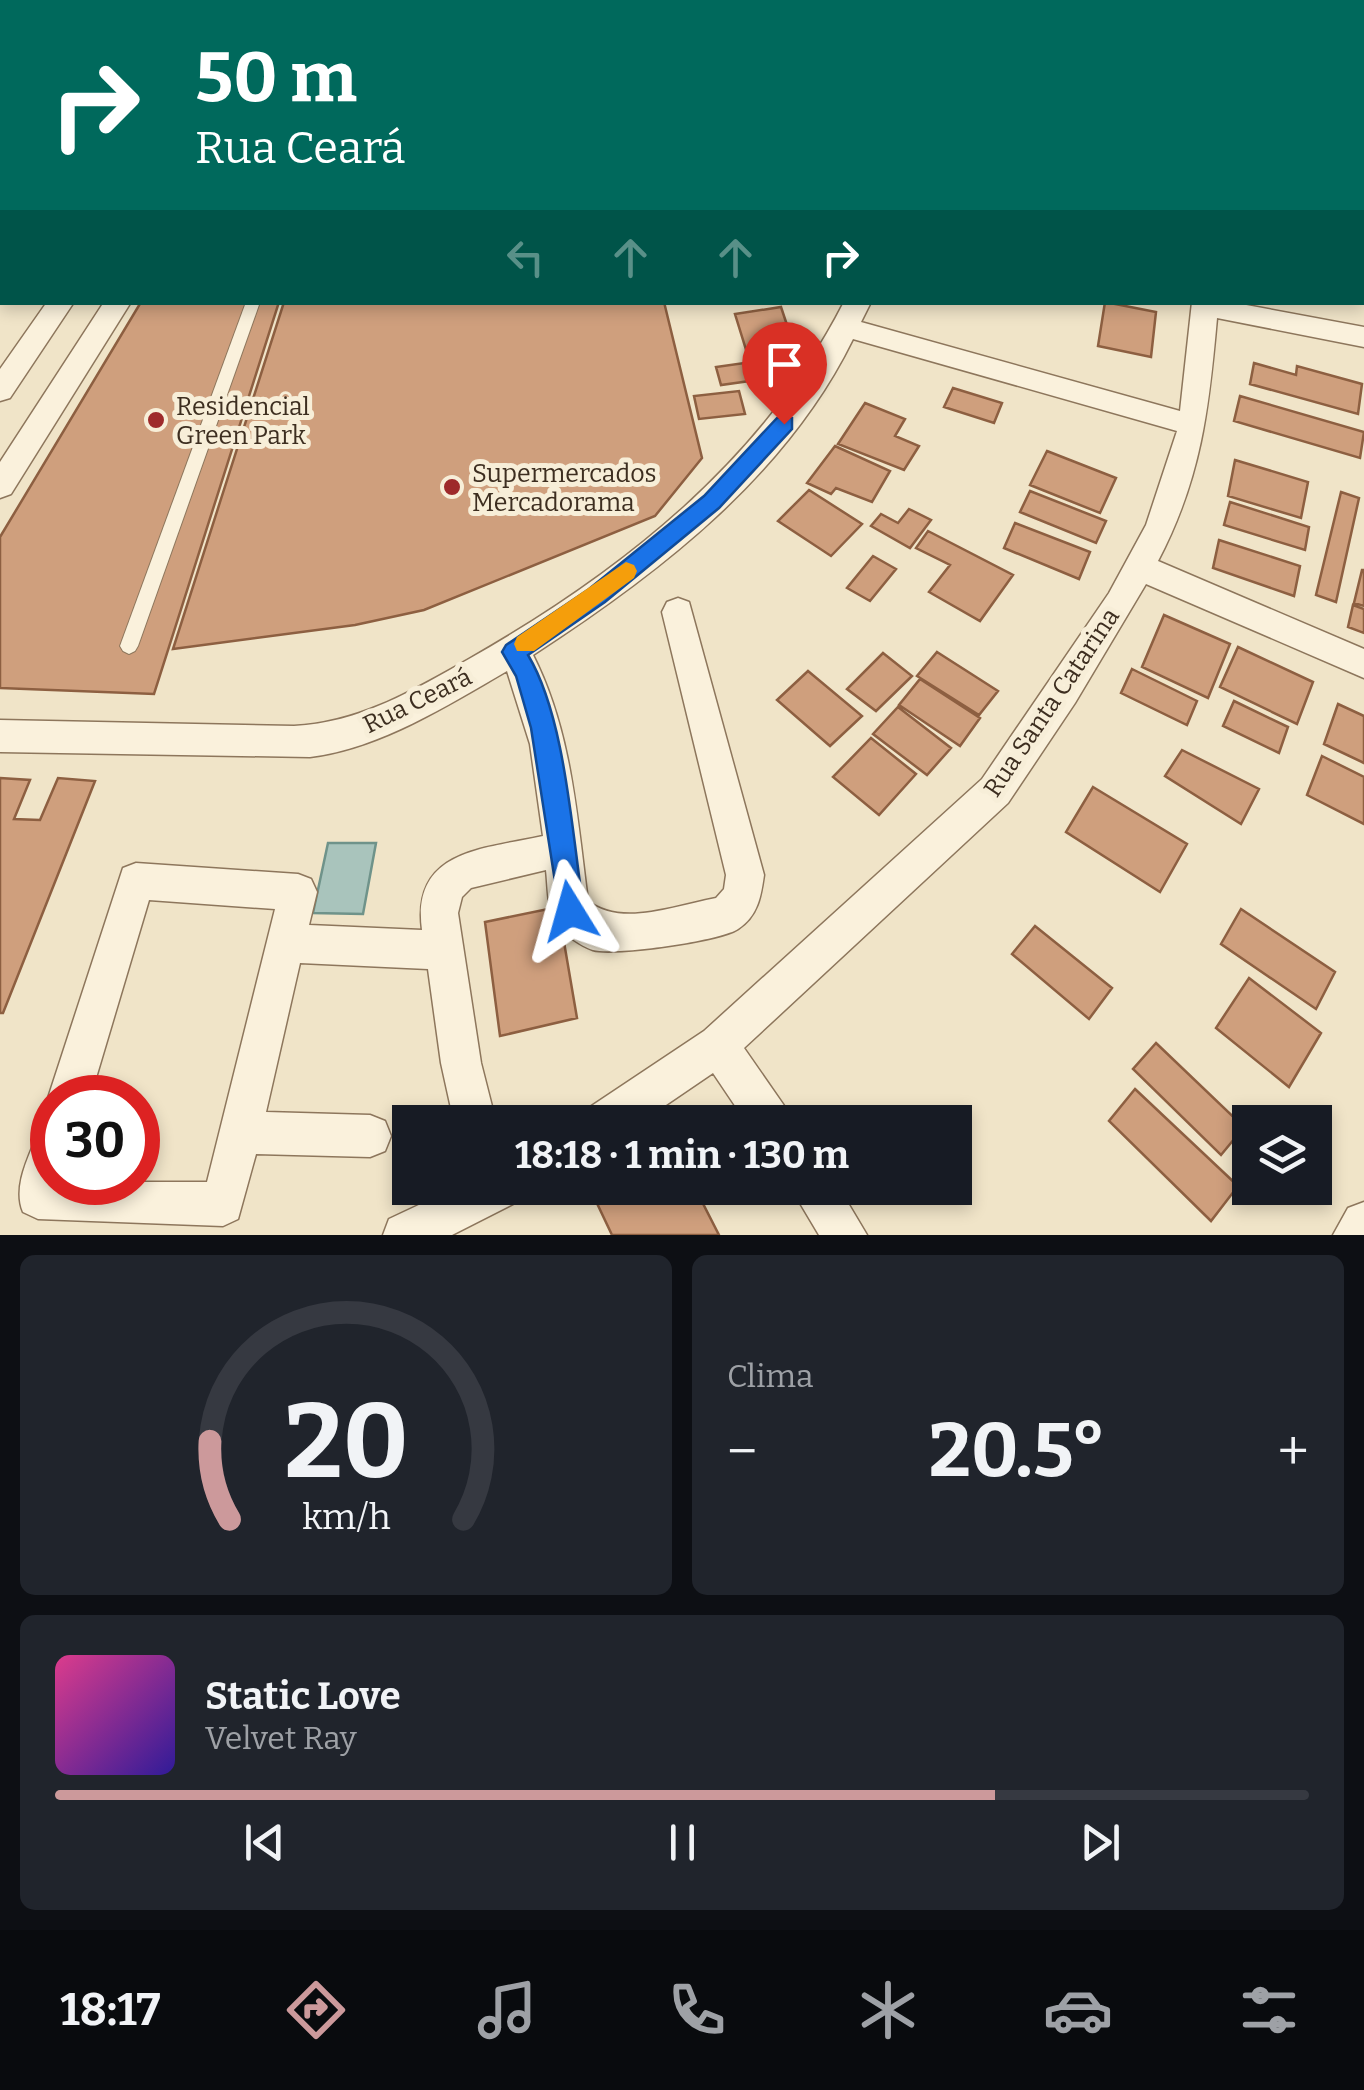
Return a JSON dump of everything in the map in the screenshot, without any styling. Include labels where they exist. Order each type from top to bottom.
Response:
[{"type":"street","points":[[0,392],[59,305]]},
{"type":"street","points":[[0,486],[116,305]]},
{"type":"street","points":[[1205,305],[1364,337]]},
{"type":"street","name":"Rua Santa Catarina","points":[[630,1105],[718,1045],[995,790],[1063,693],[1160,526],[1194,425],[1205,305]]},
{"type":"street","points":[[853,315],[1194,425]]},
{"type":"street","name":"Rua Ceará","points":[[0,736],[280,742],[338,737],[400,714],[514,652],[597,595],[739,475],[784,424],[853,315]]},
{"type":"street","points":[[1139,567],[1364,664]]},
{"type":"street","points":[[514,652],[526,674],[543,728],[570,911],[596,932],[622,934],[726,915],[742,898],[746,875],[678,612]]},
{"type":"street","points":[[470,1105],[439,912],[445,887],[461,872],[561,848]]},
{"type":"street","points":[[76,1075],[136,881],[298,892],[222,1204],[160,1202]]},
{"type":"street","points":[[284,943],[444,950]]},
{"type":"street","points":[[718,1045],[759,1105]]},
{"type":"street","points":[[240,1133],[370,1136]]},
{"type":"street","points":[[404,1235],[463,1205]]},
{"type":"street","points":[[825,1205],[845,1235]]},
{"type":"street","points":[[1356,1235],[1364,1224]]},
{"type":"lane","points":[[129,646],[253,305]]},
{"type":"water","points":[[328,843],[376,843],[363,914],[313,913]]},
{"type":"building","name":"Residencial Green Park","points":[[139,305],[278,305],[154,694],[0,688],[0,537]]},
{"type":"building","name":"Supermercados Mercadorama","points":[[283,305],[665,305],[702,458],[655,516],[424,610],[355,625],[173,649]]},
{"type":"building","points":[[1105,305],[1156,312],[1151,357],[1098,346]]},
{"type":"building","points":[[781,307],[795,349],[748,356],[735,314]]},
{"type":"building","points":[[766,360],[772,378],[721,385],[716,367]]},
{"type":"building","points":[[1254,363],[1296,375],[1297,366],[1362,384],[1358,414],[1250,384]]},
{"type":"building","points":[[953,388],[1002,403],[994,423],[944,407]]},
{"type":"building","points":[[739,391],[745,414],[699,419],[694,396]]},
{"type":"building","points":[[1240,396],[1364,432],[1360,458],[1234,421]]},
{"type":"building","points":[[865,403],[905,419],[895,436],[919,446],[904,470],[838,444]]},
{"type":"building","points":[[835,446],[890,471],[872,502],[836,488],[831,494],[807,483]]},
{"type":"building","points":[[1047,451],[1116,478],[1100,513],[1030,485]]},
{"type":"building","points":[[1235,460],[1308,482],[1301,518],[1228,496]]},
{"type":"building","points":[[809,490],[862,524],[831,556],[778,521]]},
{"type":"building","points":[[1030,491],[1106,521],[1096,543],[1020,512]]},
{"type":"building","points":[[1341,492],[1359,498],[1336,602],[1316,595]]},
{"type":"building","points":[[1230,502],[1309,527],[1305,550],[1224,525]]},
{"type":"building","points":[[909,509],[931,520],[910,548],[871,526],[881,514],[898,523]]},
{"type":"building","points":[[1015,523],[1090,552],[1079,579],[1004,548]]},
{"type":"building","points":[[928,531],[1013,575],[980,621],[929,592],[950,565],[916,548]]},
{"type":"building","points":[[1219,540],[1300,566],[1294,596],[1213,568]]},
{"type":"building","points":[[873,556],[896,569],[870,601],[847,588]]},
{"type":"building","points":[[1364,570],[1364,606],[1354,603]]},
{"type":"building","points":[[1353,605],[1364,609],[1364,633],[1348,627]]},
{"type":"building","points":[[1164,615],[1230,644],[1208,698],[1142,667]]},
{"type":"building","points":[[1238,647],[1313,682],[1297,724],[1220,687]]},
{"type":"building","points":[[937,652],[998,691],[979,715],[917,676]]},
{"type":"building","points":[[883,653],[912,676],[876,711],[847,689]]},
{"type":"building","points":[[1132,669],[1197,701],[1187,725],[1121,693]]},
{"type":"building","points":[[808,671],[862,716],[830,746],[777,700]]},
{"type":"building","points":[[920,679],[980,718],[960,746],[899,705]]},
{"type":"building","points":[[1234,701],[1288,727],[1279,753],[1223,726]]},
{"type":"building","points":[[1338,704],[1364,716],[1364,763],[1324,744]]},
{"type":"building","points":[[898,707],[951,748],[927,775],[873,734]]},
{"type":"building","points":[[871,738],[916,774],[879,815],[833,777]]},
{"type":"building","points":[[1182,750],[1259,789],[1241,824],[1165,776]]},
{"type":"building","points":[[1322,756],[1364,777],[1364,824],[1307,795]]},
{"type":"building","points":[[0,778],[30,780],[14,819],[40,820],[58,778],[95,781],[3,1013],[0,1013]]},
{"type":"building","points":[[1093,787],[1187,844],[1160,892],[1066,832]]},
{"type":"building","points":[[558,907],[577,1018],[500,1036],[485,922]]},
{"type":"building","points":[[1241,909],[1335,972],[1316,1009],[1221,944]]},
{"type":"building","points":[[1035,926],[1112,988],[1089,1019],[1012,954]]},
{"type":"building","points":[[1249,978],[1321,1033],[1289,1087],[1216,1028]]},
{"type":"building","points":[[1156,1043],[1232,1116],[1232,1142],[1221,1155],[1133,1069]]},
{"type":"building","points":[[1135,1089],[1232,1180],[1232,1194],[1211,1221],[1109,1121]]},
{"type":"building","points":[[598,1205],[704,1205],[719,1235],[612,1235]]},
{"type":"slow traffic","points":[[525,644],[626,571]]},
{"type":"place","name":"Residencial Green Park","points":[[156,420]]},
{"type":"place","name":"Supermercados Mercadorama","points":[[452,487]]},
{"type":"route","points":[[570,911],[543,728],[526,674],[514,652],[597,595],[711,502],[784,424]]}]
